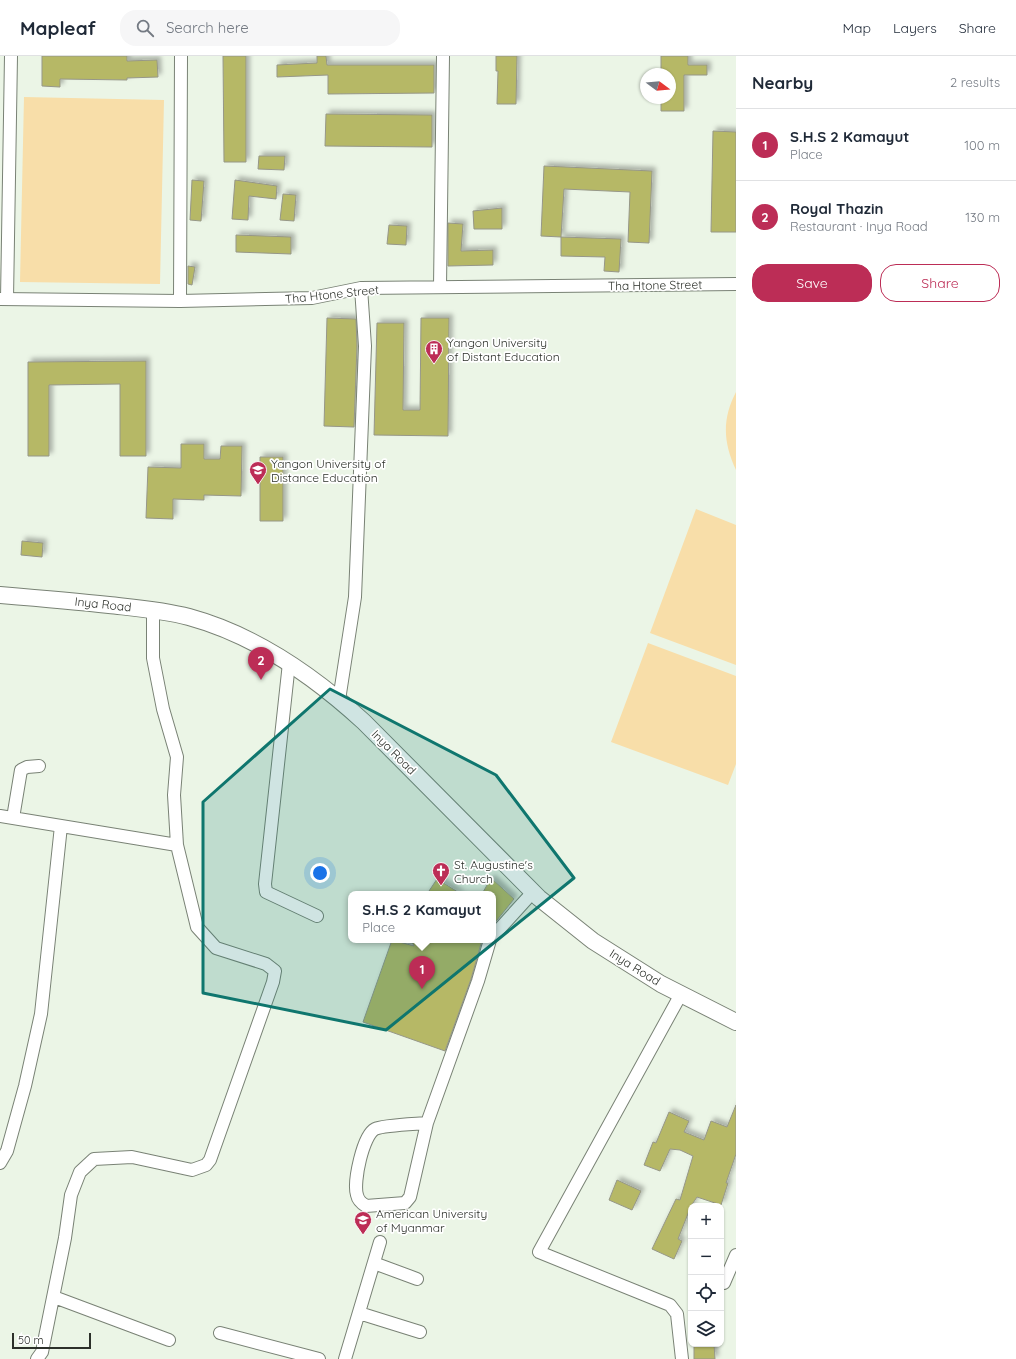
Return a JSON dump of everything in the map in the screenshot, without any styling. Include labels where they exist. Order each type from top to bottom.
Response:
[{"type":"main road","name":"Inya Road","points":[[0,595],[153,609],[188,617],[217,626],[254,642],[290,663],[339,700],[415,772],[533,892],[593,941],[662,984],[736,1022]]},
{"type":"street","points":[[3,299],[5,114],[11,56]]},
{"type":"street","points":[[180,302],[181,56]]},
{"type":"street","points":[[440,287],[443,56]]},
{"type":"street","name":"Tha Htone Street","points":[[3,299],[180,302],[312,298],[361,288],[736,284]]},
{"type":"street","points":[[339,700],[355,597],[365,346],[361,288]]},
{"type":"street","points":[[37,1359],[42,1352],[54,1297],[71,1195],[80,1172],[94,1159],[132,1157],[192,1170],[206,1165],[210,1160],[273,982],[275,971],[266,964],[216,948],[197,927],[177,845],[174,795],[177,758],[163,709],[153,658],[153,609]]},
{"type":"street","points":[[290,663],[265,884],[266,892],[317,916]]},
{"type":"street","points":[[13,818],[21,770],[27,767],[39,766]]},
{"type":"street","points":[[0,816],[177,845]]},
{"type":"street","points":[[0,1163],[9,1144],[41,1014],[61,826]]},
{"type":"street","points":[[496,933],[533,892]]},
{"type":"street","points":[[427,1123],[377,1128],[370,1133],[366,1142],[356,1181],[357,1195],[362,1204],[366,1206],[405,1203],[410,1197],[427,1123],[478,981],[489,943]]},
{"type":"street","points":[[681,994],[557,1222],[539,1252],[670,1305],[677,1314],[682,1359]]},
{"type":"street","points":[[345,1359],[380,1242]]},
{"type":"street","points":[[724,1283],[736,1255]]},
{"type":"street","points":[[374,1263],[417,1279]]},
{"type":"street","points":[[54,1297],[169,1340]]},
{"type":"street","points":[[359,1313],[420,1332]]},
{"type":"street","points":[[220,1333],[319,1359]]},
{"type":"highlighted area","points":[[330,689],[496,775],[574,878],[386,1030],[203,993],[203,802]]},
{"type":"shaded area","points":[[24,97],[164,100],[160,284],[20,282]]},
{"type":"shaded area","points":[[736,392],[736,470],[729,450],[726,421],[731,402]]},
{"type":"shaded area","points":[[696,509],[736,525],[736,665],[650,633]]},
{"type":"shaded area","points":[[648,643],[736,676],[736,764],[728,785],[611,742]]},
{"type":"building","points":[[42,56],[127,56],[127,61],[157,60],[158,77],[127,78],[127,80],[60,79],[60,87],[42,86]]},
{"type":"building","points":[[223,56],[246,56],[246,162],[224,162]]},
{"type":"building","points":[[317,56],[326,56],[327,65],[434,65],[434,93],[328,94],[328,75],[277,77],[277,65],[317,63]]},
{"type":"building","points":[[496,56],[517,56],[516,104],[497,104],[498,71],[496,71]]},
{"type":"building","points":[[661,56],[688,56],[688,65],[707,65],[707,75],[684,75],[684,111],[661,111],[661,104],[676,104],[676,68],[661,68]]},
{"type":"building","points":[[326,114],[432,115],[432,147],[325,146]]},
{"type":"building","points":[[713,131],[736,132],[736,232],[711,232]]},
{"type":"building","points":[[259,156],[285,156],[284,170],[258,169]]},
{"type":"building","points":[[544,166],[652,171],[649,243],[628,242],[630,192],[564,189],[561,237],[541,236]]},
{"type":"building","points":[[192,180],[204,181],[201,221],[190,220]]},
{"type":"building","points":[[235,180],[277,186],[276,199],[249,196],[248,220],[232,219]]},
{"type":"building","points":[[283,194],[296,195],[294,221],[280,220]]},
{"type":"building","points":[[502,208],[502,229],[474,229],[473,211]]},
{"type":"building","points":[[448,223],[463,224],[461,251],[493,250],[493,265],[448,266]]},
{"type":"building","points":[[389,225],[407,226],[406,245],[387,244]]},
{"type":"building","points":[[236,235],[291,237],[291,254],[236,252]]},
{"type":"building","points":[[561,237],[621,239],[619,272],[604,271],[605,257],[561,256]]},
{"type":"building","points":[[188,266],[195,267],[192,285],[188,284]]},
{"type":"building","points":[[327,318],[356,319],[357,346],[354,427],[324,426]]},
{"type":"building","name":"Yangon University of Distant Education","points":[[421,318],[449,318],[448,436],[374,435],[377,323],[404,323],[403,410],[420,410]]},
{"type":"building","points":[[146,361],[146,456],[120,456],[120,384],[49,385],[49,456],[28,456],[28,362]]},
{"type":"building","points":[[181,444],[204,444],[204,459],[220,459],[221,446],[242,446],[241,496],[204,495],[204,500],[173,499],[173,519],[146,518],[148,467],[181,468]]},
{"type":"building","points":[[260,457],[283,457],[283,521],[260,521]]},
{"type":"building","points":[[22,541],[43,543],[42,557],[21,555]]},
{"type":"building","points":[[491,878],[514,899],[496,921],[496,891],[484,891]]},
{"type":"building","name":"St. Augustine's Church","points":[[437,879],[456,891],[429,891]]},
{"type":"building","points":[[391,943],[403,943],[414,946],[412,943],[481,943],[471,979],[445,1051],[363,1022]]},
{"type":"building","points":[[736,1105],[736,1154],[726,1183],[728,1183],[722,1203],[715,1203],[697,1197],[693,1203],[688,1203],[688,1214],[678,1239],[682,1241],[674,1259],[652,1249],[676,1199],[680,1200],[693,1156],[680,1150],[670,1149],[660,1171],[644,1165],[653,1142],[656,1143],[669,1112],[689,1121],[684,1132],[704,1140],[711,1121],[727,1127]]},
{"type":"building","points":[[617,1180],[641,1191],[632,1210],[609,1200]]},
{"type":"building","points":[[694,1347],[714,1347],[715,1359],[694,1359]]},
{"type":"place","name":"Yangon University of Distant Education","points":[[434,364]]},
{"type":"place","name":"Yangon University of Distance Education","points":[[258,485]]},
{"type":"place","name":"Royal Thazin","points":[[261,680]]},
{"type":"place","name":"St. Augustine's Church","points":[[441,886]]},
{"type":"place","name":"S.H.S 2 Kamayut","points":[[422,989]]},
{"type":"place","name":"American University of Myanmar","points":[[363,1235]]}]
